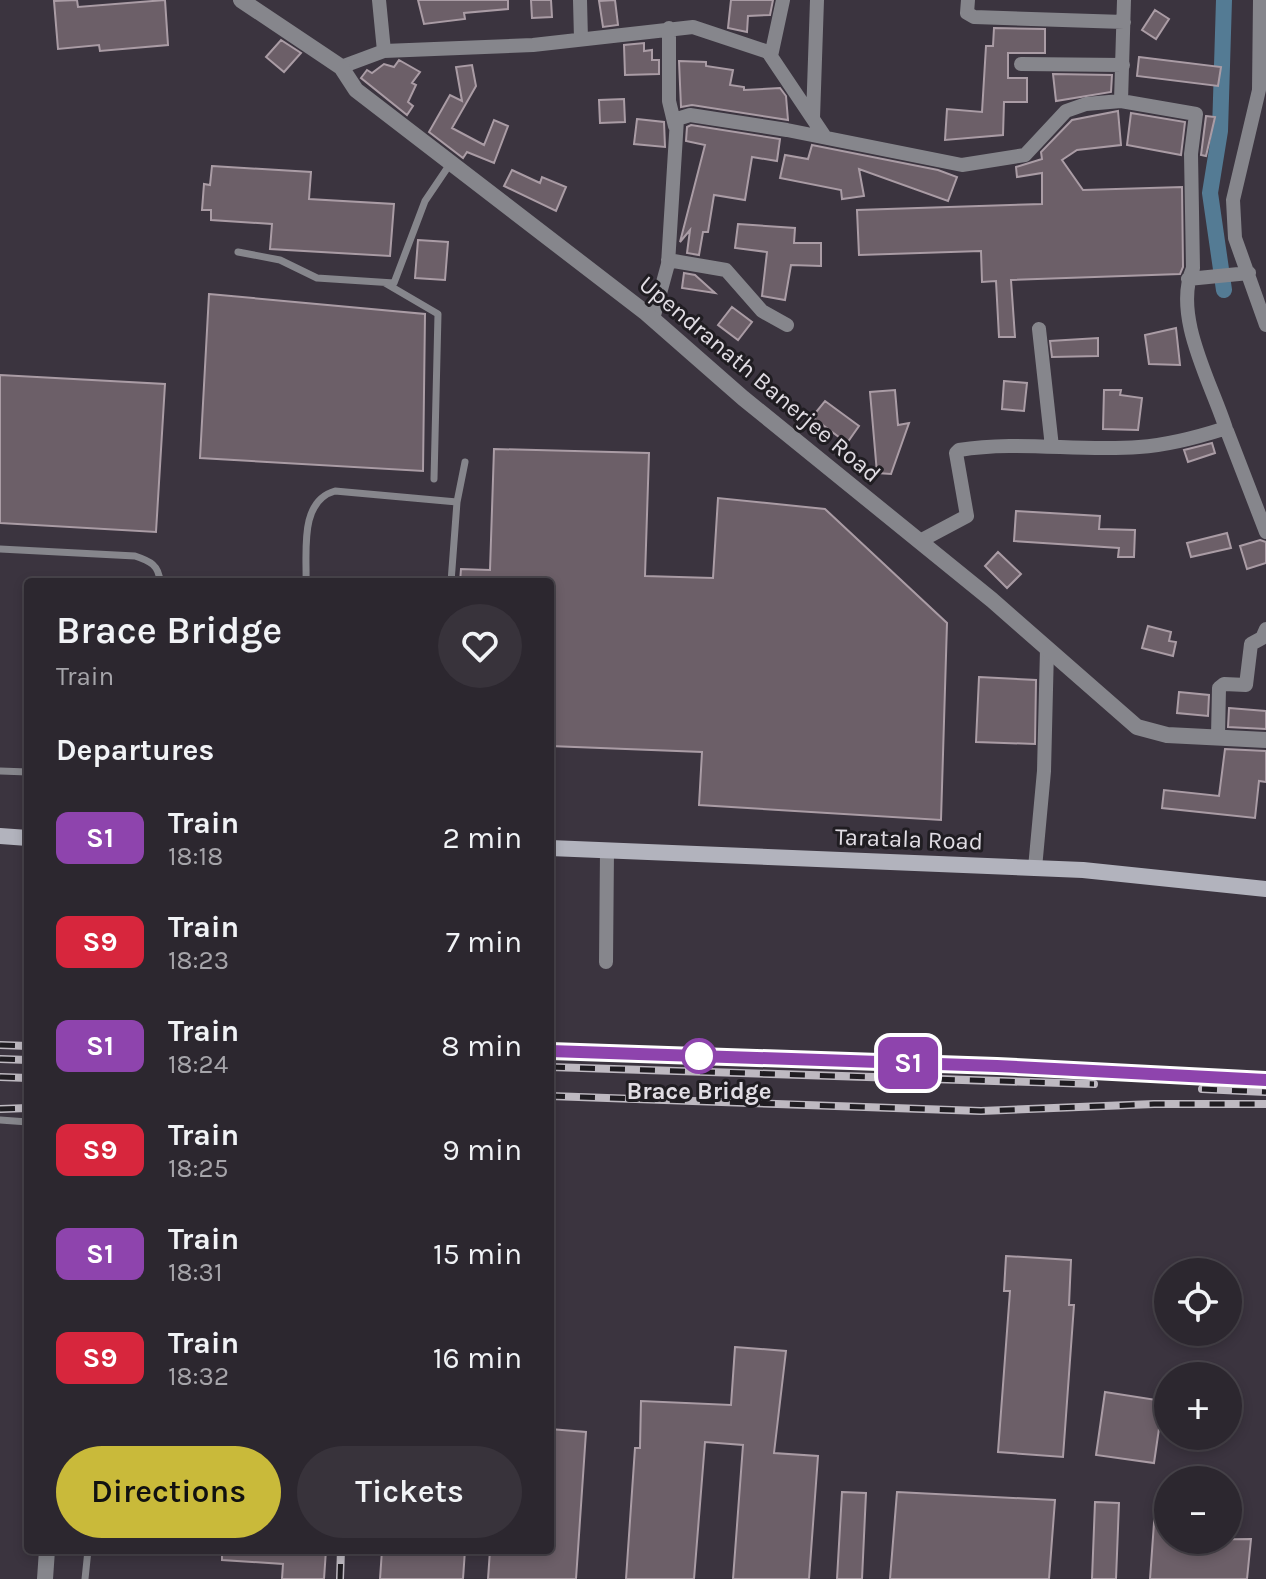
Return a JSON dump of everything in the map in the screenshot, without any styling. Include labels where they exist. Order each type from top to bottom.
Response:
[{"type":"main road","points":[[0,836],[24,838]]},
{"type":"main road","name":"Taratala Road","points":[[554,848],[1035,868],[1266,889]]},
{"type":"street","name":"Upendranath Banerjee Road","points":[[241,0],[341,67],[356,90],[653,319],[743,398],[920,541],[1127,719],[1149,733],[1266,740]]},
{"type":"street","points":[[379,0],[384,51]]},
{"type":"street","points":[[580,0],[581,39]]},
{"type":"street","points":[[771,56],[783,0]]},
{"type":"street","points":[[813,118],[817,0]]},
{"type":"street","points":[[968,0],[967,13],[974,17],[1124,22]]},
{"type":"street","points":[[1121,101],[1124,0]]},
{"type":"street","points":[[1260,0],[1264,36],[1259,90],[1233,200],[1235,238],[1266,325]]},
{"type":"street","points":[[341,67],[384,51],[533,45],[669,28],[702,29],[762,47],[825,137]]},
{"type":"street","points":[[669,28],[669,101],[675,126]]},
{"type":"street","points":[[1021,64],[1123,65]]},
{"type":"street","points":[[653,319],[668,260],[677,119],[690,115],[825,137],[943,163],[992,162],[1029,153],[1066,111],[1086,104],[1121,101],[1196,114],[1191,154],[1193,268],[1188,279],[1193,344],[1266,532]]},
{"type":"street","points":[[668,260],[726,270],[762,311],[787,325]]},
{"type":"street","points":[[1188,279],[1249,273]]},
{"type":"street","points":[[1039,329],[1052,447]]},
{"type":"street","points":[[920,541],[967,516],[957,451],[983,446],[1137,448],[1176,443],[1226,429]]},
{"type":"street","points":[[1218,736],[1219,688],[1224,684],[1246,685],[1251,644],[1262,638],[1266,629]]},
{"type":"street","points":[[1035,868],[1044,771],[1047,649]]},
{"type":"street","points":[[606,962],[607,851]]},
{"type":"street","points":[[45,1579],[47,1554]]},
{"type":"lane","points":[[238,252],[280,260],[317,278],[397,281],[425,201],[450,164]]},
{"type":"lane","points":[[383,281],[438,314],[434,479]]},
{"type":"lane","points":[[451,578],[457,502],[465,462]]},
{"type":"lane","points":[[306,578],[310,512],[324,494],[335,491],[457,502]]},
{"type":"lane","points":[[0,549],[135,556],[152,561],[160,578]]},
{"type":"lane","points":[[0,771],[24,772]]},
{"type":"lane","points":[[0,1120],[24,1122]]},
{"type":"lane","points":[[85,1579],[88,1554]]},
{"type":"building","points":[[77,0],[78,7],[165,0],[168,45],[100,51],[99,45],[58,49],[54,1]]},
{"type":"building","points":[[418,0],[508,0],[508,9],[464,13],[465,19],[424,24]]},
{"type":"building","points":[[531,0],[551,0],[552,17],[532,18]]},
{"type":"building","points":[[615,0],[618,25],[603,27],[599,1]]},
{"type":"building","points":[[731,0],[773,0],[770,15],[748,16],[747,32],[728,28]]},
{"type":"building","points":[[1155,10],[1169,19],[1156,39],[1142,30]]},
{"type":"building","points":[[994,28],[1045,29],[1045,53],[1008,53],[1008,78],[1027,78],[1027,102],[1004,102],[1003,135],[945,140],[947,109],[982,112],[986,46],[993,46]]},
{"type":"building","points":[[281,40],[301,53],[284,72],[266,57]]},
{"type":"building","points":[[644,43],[644,51],[652,50],[652,60],[659,60],[659,74],[625,75],[624,45]]},
{"type":"building","points":[[1139,57],[1221,67],[1218,86],[1137,76]]},
{"type":"building","points":[[399,60],[420,72],[412,83],[416,85],[408,102],[413,106],[407,115],[361,78],[367,70],[372,73],[384,64],[394,67]]},
{"type":"building","points":[[679,61],[706,62],[706,66],[733,70],[730,85],[744,87],[744,90],[780,88],[786,96],[788,120],[692,105],[681,107]]},
{"type":"building","points":[[472,65],[476,86],[452,128],[484,145],[494,120],[508,126],[494,163],[467,152],[463,158],[429,132],[450,95],[462,101],[456,67]]},
{"type":"building","points":[[1053,74],[1112,75],[1111,92],[1056,101]]},
{"type":"building","points":[[624,99],[625,122],[600,123],[599,100]]},
{"type":"building","points":[[1118,111],[1121,145],[1077,150],[1062,160],[1083,190],[1182,187],[1183,267],[1180,274],[1011,280],[1015,337],[999,337],[996,281],[982,282],[981,251],[859,255],[857,210],[1042,204],[1042,173],[1017,177],[1016,167],[1042,159],[1041,152],[1072,120]]},
{"type":"building","points":[[1131,113],[1185,122],[1181,155],[1127,145]]},
{"type":"building","points":[[1206,116],[1215,117],[1206,156],[1201,155]]},
{"type":"building","points":[[637,119],[664,122],[665,147],[634,144]]},
{"type":"building","points":[[691,125],[780,139],[777,161],[752,157],[745,200],[714,195],[708,232],[703,232],[699,255],[687,253],[690,230],[680,242],[705,145],[686,141],[687,127]]},
{"type":"building","points":[[812,145],[938,170],[957,177],[948,201],[859,169],[864,196],[842,199],[841,190],[780,178],[785,155],[808,159]]},
{"type":"building","points":[[212,166],[311,172],[309,199],[394,204],[390,256],[270,249],[272,224],[211,220],[211,210],[202,210],[204,184],[210,185]]},
{"type":"building","points":[[512,170],[540,183],[542,177],[566,187],[556,211],[504,186]]},
{"type":"building","points":[[738,224],[795,228],[794,243],[821,243],[821,266],[791,265],[785,300],[762,296],[767,252],[735,248]]},
{"type":"building","points":[[418,240],[448,242],[445,280],[415,278]]},
{"type":"building","points":[[684,273],[695,275],[715,293],[682,288]]},
{"type":"building","points":[[209,294],[425,314],[423,471],[200,458]]},
{"type":"building","points":[[732,307],[752,322],[738,340],[718,325]]},
{"type":"building","points":[[1176,328],[1180,365],[1149,364],[1145,335]]},
{"type":"building","points":[[1098,338],[1098,356],[1052,357],[1050,341]]},
{"type":"building","points":[[0,375],[165,384],[156,532],[0,523]]},
{"type":"building","points":[[1004,381],[1027,383],[1024,411],[1002,409]]},
{"type":"building","points":[[895,390],[898,425],[909,423],[891,474],[877,473],[870,392]]},
{"type":"building","points":[[1104,390],[1121,390],[1120,395],[1142,398],[1138,430],[1103,429]]},
{"type":"building","points":[[825,401],[859,426],[847,443],[812,417]]},
{"type":"building","points":[[1212,443],[1215,453],[1188,462],[1184,450]]},
{"type":"building","points":[[494,449],[649,453],[645,576],[713,578],[718,498],[825,509],[947,623],[941,820],[699,805],[702,752],[554,746],[554,578],[460,578],[461,569],[490,570]]},
{"type":"building","points":[[1016,511],[1100,516],[1099,529],[1135,530],[1134,557],[1118,557],[1119,548],[1014,541]]},
{"type":"building","points":[[1227,533],[1231,548],[1191,557],[1187,543]]},
{"type":"building","points":[[1260,540],[1266,542],[1266,563],[1247,569],[1240,546]]},
{"type":"building","points":[[998,552],[1021,574],[1007,588],[985,566]]},
{"type":"building","points":[[1148,626],[1171,632],[1169,641],[1176,642],[1173,656],[1142,648]]},
{"type":"building","points":[[979,677],[1036,680],[1035,744],[976,742]]},
{"type":"building","points":[[1179,692],[1209,695],[1208,716],[1177,713]]},
{"type":"building","points":[[1229,708],[1266,711],[1266,729],[1228,727]]},
{"type":"building","points":[[1225,749],[1266,751],[1266,782],[1259,781],[1255,818],[1162,808],[1164,790],[1219,796]]},
{"type":"building","points":[[1006,1256],[1071,1260],[1069,1305],[1074,1305],[1063,1457],[998,1452],[1010,1291],[1004,1291]]},
{"type":"building","points":[[735,1347],[786,1351],[774,1453],[818,1456],[809,1579],[733,1579],[743,1445],[705,1442],[694,1579],[626,1579],[635,1448],[640,1448],[641,1401],[731,1405]]},
{"type":"building","points":[[1105,1392],[1154,1400],[1154,1463],[1096,1455]]},
{"type":"building","points":[[554,1429],[586,1432],[576,1579],[488,1579],[490,1554],[554,1554]]},
{"type":"building","points":[[842,1492],[866,1493],[862,1579],[837,1579]]},
{"type":"building","points":[[897,1492],[1055,1500],[1049,1579],[890,1579]]},
{"type":"building","points":[[1095,1502],[1119,1503],[1116,1579],[1092,1579]]},
{"type":"building","points":[[1154,1523],[1154,1554],[1242,1554],[1242,1539],[1251,1539],[1247,1579],[1150,1579]]},
{"type":"building","points":[[222,1554],[326,1554],[324,1579],[282,1579],[283,1564],[222,1560]]},
{"type":"building","points":[[382,1554],[465,1554],[463,1579],[380,1579]]},
{"type":"waterway","points":[[1224,0],[1220,131],[1210,193],[1224,290]]},
{"type":"railway","points":[[0,1045],[24,1046]]},
{"type":"railway","points":[[554,1051],[997,1066],[1266,1079]]},
{"type":"railway","points":[[0,1059],[24,1060]]},
{"type":"railway","points":[[554,1067],[1094,1084]]},
{"type":"railway","points":[[0,1077],[24,1078]]},
{"type":"railway","points":[[1202,1089],[1266,1092]]},
{"type":"railway","points":[[554,1096],[981,1111],[1154,1104],[1266,1104]]},
{"type":"railway","points":[[0,1109],[24,1108]]},
{"type":"railway","points":[[340,1579],[341,1554]]},
{"type":"train","name":"S1","points":[[554,1051],[997,1066],[1266,1080]]},
{"type":"place","name":"Brace Bridge","points":[[699,1056]]}]
